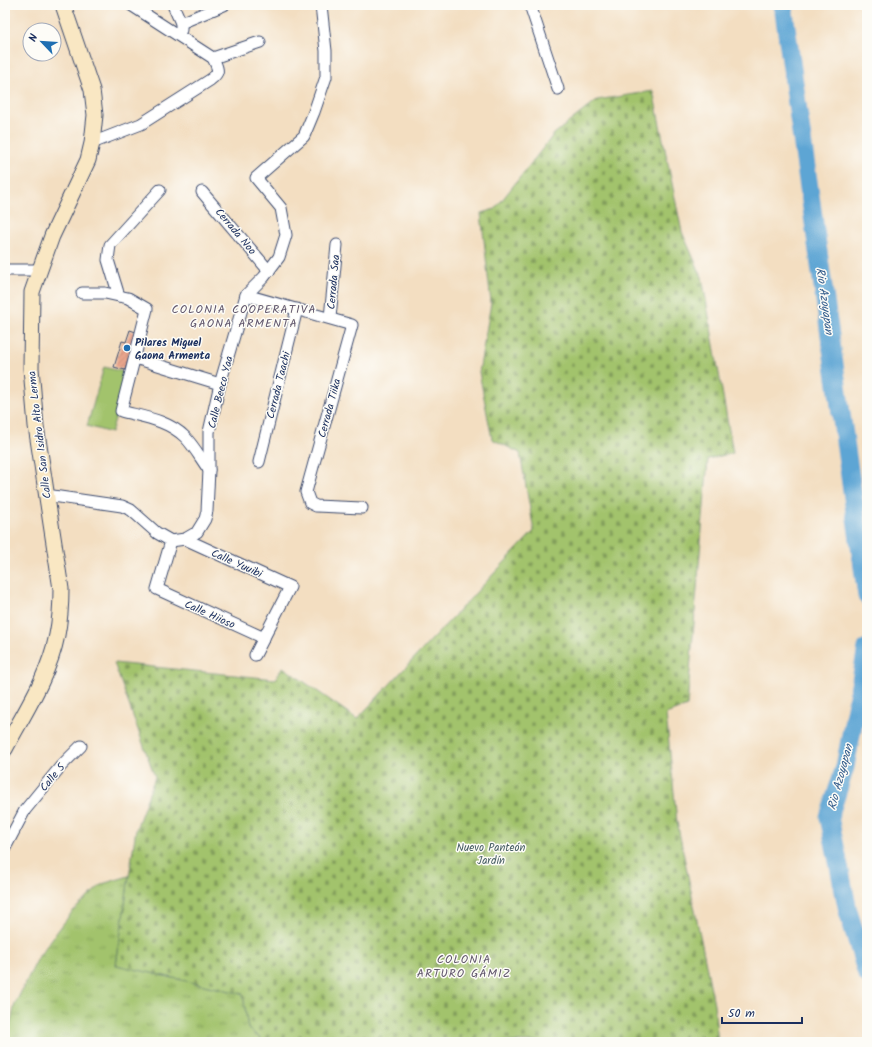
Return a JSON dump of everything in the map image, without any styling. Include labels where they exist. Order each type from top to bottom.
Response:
[{"type":"street","name":"Calle San Isidro Alto Lerma","points":[[5,749],[43,678],[57,636],[60,616],[60,583],[36,426],[31,368],[32,292],[52,236],[88,160],[92,143],[95,114],[92,90],[63,5]]},
{"type":"street","points":[[92,143],[141,124],[215,76],[218,72],[213,58],[131,5]]},
{"type":"street","points":[[173,5],[181,23],[181,37]]},
{"type":"street","points":[[181,23],[224,5]]},
{"type":"street","points":[[321,5],[326,51],[326,77],[314,112],[304,136],[256,178],[281,208],[286,235],[279,257],[269,271],[246,295],[330,318]]},
{"type":"street","points":[[530,5],[558,89]]},
{"type":"street","points":[[213,58],[260,42]]},
{"type":"street","points":[[119,296],[108,260],[110,245],[160,190]]},
{"type":"street","name":"Cerrada Noo","points":[[202,192],[269,271]]},
{"type":"street","name":"Cerrada Saa","points":[[330,318],[337,245]]},
{"type":"street","points":[[5,270],[40,270]]},
{"type":"street","points":[[82,293],[106,293],[128,298],[147,309],[121,412],[163,422],[174,429],[185,437],[209,470]]},
{"type":"street","name":"Calle Beeco Yaa","points":[[185,539],[197,532],[205,519],[207,511],[209,432],[220,384],[246,295]]},
{"type":"street","name":"Cerrada Taachi","points":[[259,462],[297,309]]},
{"type":"street","name":"Cerrada Tiika","points":[[330,318],[352,324],[306,492],[310,503],[316,506],[362,508]]},
{"type":"street","points":[[135,358],[220,384]]},
{"type":"street","points":[[46,496],[122,506],[131,510],[157,534],[171,541],[185,539]]},
{"type":"street","name":"Calle Yuuibi","points":[[185,539],[290,587],[264,638]]},
{"type":"street","name":"Calle Hiioso","points":[[171,541],[157,590],[264,638]]},
{"type":"street","points":[[255,655],[264,638]]},
{"type":"street","name":"Calle 5","points":[[5,848],[25,810],[61,766],[81,746]]},
{"type":"green space","name":"Nuevo Panteón Jardín","points":[[653,91],[682,232],[702,277],[733,453],[708,459],[687,706],[666,714],[677,822],[714,1004],[718,1042],[265,1042],[248,1029],[243,994],[116,965],[136,829],[155,777],[114,663],[275,679],[283,667],[357,719],[534,531],[520,453],[492,439],[479,372],[491,303],[481,213],[495,209],[554,134],[597,100]]},
{"type":"green space","points":[[104,367],[128,373],[111,433],[87,426]]},
{"type":"green space","points":[[129,876],[116,965],[243,994],[248,1029],[265,1042],[6,1042],[15,1004],[39,956],[72,912],[102,884]]},
{"type":"building","points":[[130,330],[139,333],[133,344],[125,370],[114,367],[122,341],[126,342]]},
{"type":"waterway","name":"Rio Azoyapan","points":[[783,5],[867,596]]},
{"type":"waterway","name":"Rio Azoyapan","points":[[867,648],[845,767],[829,817],[848,911],[867,974]]},
{"type":"place","name":"Pilares Miguel Gaona Armenta","points":[[127,348]]},
{"type":"district","name":"COLONIA COOPERATIVA GAONA ARMENTA","points":[[244,316]]},
{"type":"district","name":"COLONIA ARTURO GÁMIZ","points":[[464,966]]}]
